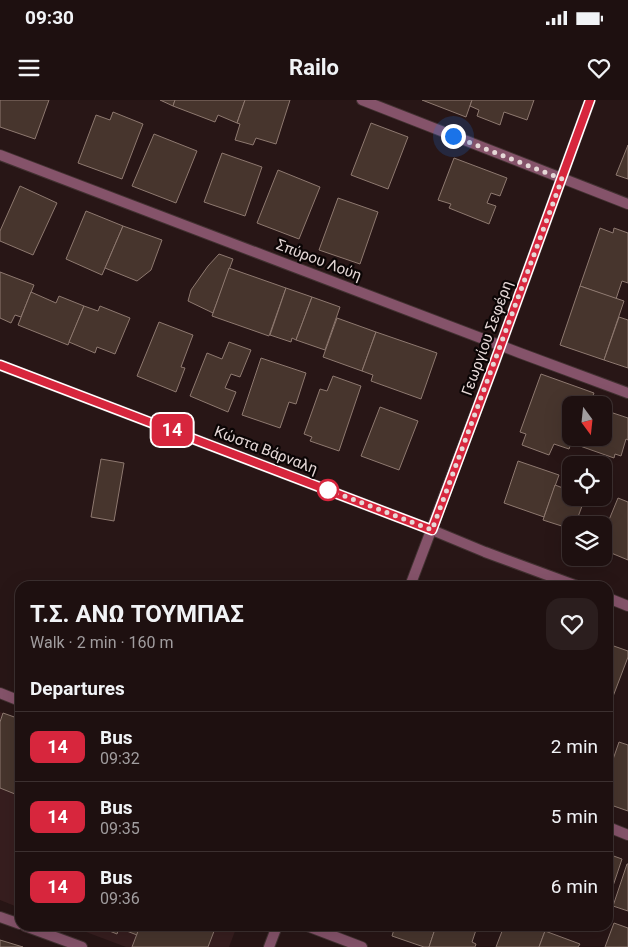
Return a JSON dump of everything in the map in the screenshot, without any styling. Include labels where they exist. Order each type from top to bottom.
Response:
[{"type":"street","points":[[362,100],[628,204]]},
{"type":"street","name":"Γεωργίου Σεφέρη","points":[[412,581],[501,346],[590,100]]},
{"type":"street","name":"Σπύρου Λούη","points":[[0,155],[628,393]]},
{"type":"street","name":"Κώστα Βάρναλη","points":[[0,365],[564,581]]},
{"type":"street","points":[[613,600],[628,606]]},
{"type":"street","points":[[0,693],[15,699]]},
{"type":"street","points":[[613,830],[628,835]]},
{"type":"street","points":[[0,917],[15,922]]},
{"type":"street","points":[[39,931],[82,947]]},
{"type":"street","points":[[268,947],[275,931]]},
{"type":"street","points":[[320,931],[362,947]]},
{"type":"shaded area","points":[[0,712],[15,717],[15,906],[0,900]]},
{"type":"shaded area","points":[[83,931],[235,931],[229,947],[126,947]]},
{"type":"building","points":[[0,100],[49,100],[35,139],[0,127]]},
{"type":"building","points":[[160,100],[175,100],[173,106]]},
{"type":"building","points":[[175,100],[245,100],[237,123],[218,115],[215,122],[173,106]]},
{"type":"building","points":[[245,100],[290,100],[276,144],[256,138],[253,145],[235,140],[240,124],[237,123]]},
{"type":"building","points":[[422,100],[472,100],[466,117]]},
{"type":"building","points":[[472,100],[534,100],[527,120],[504,112],[500,125],[477,116],[479,110],[470,106]]},
{"type":"building","points":[[113,112],[143,124],[122,179],[78,163],[96,115],[110,120]]},
{"type":"building","points":[[371,123],[408,137],[388,189],[351,175]]},
{"type":"building","points":[[154,134],[197,151],[176,203],[132,186]]},
{"type":"building","points":[[628,145],[628,179],[616,175]]},
{"type":"building","points":[[222,153],[262,167],[245,216],[204,202]]},
{"type":"building","points":[[454,158],[507,178],[500,196],[491,193],[487,203],[496,206],[489,224],[449,208],[451,204],[438,200]]},
{"type":"building","points":[[278,170],[320,187],[299,239],[257,223]]},
{"type":"building","points":[[20,186],[57,203],[33,255],[0,241],[0,231]]},
{"type":"building","points":[[338,198],[378,212],[360,264],[319,250]]},
{"type":"building","points":[[86,211],[123,226],[102,275],[66,259]]},
{"type":"building","points":[[123,226],[162,240],[151,270],[137,281],[105,268]]},
{"type":"building","points":[[600,228],[613,233],[614,228],[628,233],[628,283],[622,281],[616,299],[580,286]]},
{"type":"building","points":[[219,254],[233,259],[213,313],[188,301],[191,290]]},
{"type":"building","points":[[229,268],[286,288],[269,336],[212,316]]},
{"type":"building","points":[[0,272],[34,285],[21,317],[15,315],[11,323],[0,318]]},
{"type":"building","points":[[580,286],[624,301],[604,360],[560,345]]},
{"type":"building","points":[[286,288],[312,297],[296,340],[292,338],[291,342],[270,335]]},
{"type":"building","points":[[31,292],[56,303],[59,296],[84,306],[68,345],[18,325]]},
{"type":"building","points":[[312,297],[340,307],[325,350],[296,340]]},
{"type":"building","points":[[84,306],[98,311],[100,306],[130,318],[115,354],[97,347],[95,353],[69,342]]},
{"type":"building","points":[[619,317],[628,320],[628,368],[604,360]]},
{"type":"building","points":[[337,318],[376,332],[362,371],[323,357]]},
{"type":"building","points":[[159,322],[193,335],[181,367],[185,368],[176,392],[137,376]]},
{"type":"building","points":[[376,332],[437,353],[421,399],[371,381],[373,375],[362,371]]},
{"type":"building","points":[[229,342],[251,350],[240,377],[231,374],[225,388],[236,392],[228,412],[190,396],[207,353],[222,359]]},
{"type":"building","points":[[261,358],[306,373],[296,404],[289,402],[280,428],[242,415]]},
{"type":"building","points":[[541,374],[594,393],[593,396],[562,396],[562,446],[570,446],[569,449],[554,444],[549,455],[522,445],[526,434],[520,432]]},
{"type":"building","points":[[333,376],[361,386],[339,451],[310,441],[312,437],[304,434],[320,389],[327,391]]},
{"type":"building","points":[[380,407],[418,421],[399,470],[361,456]]},
{"type":"building","points":[[612,413],[628,418],[628,440],[626,439],[621,456],[615,454],[614,458],[580,446],[612,446]]},
{"type":"building","points":[[101,459],[124,463],[114,521],[91,517]]},
{"type":"building","points":[[518,461],[559,475],[544,517],[504,503]]},
{"type":"building","points":[[555,485],[562,488],[562,506],[582,506],[578,516],[562,516],[562,526],[543,520]]},
{"type":"building","points":[[618,498],[628,502],[628,560],[612,553],[611,516]]},
{"type":"building","points":[[613,646],[628,651],[628,657],[613,696]]},
{"type":"building","points":[[3,713],[15,717],[15,794],[0,788],[0,722]]},
{"type":"building","points":[[619,742],[628,745],[628,811],[613,806],[613,759]]},
{"type":"building","points":[[613,856],[622,859],[613,886]]},
{"type":"building","points":[[628,864],[628,911],[613,906]]},
{"type":"building","points":[[614,923],[628,928],[628,947],[605,947],[611,931],[613,931]]},
{"type":"building","points":[[127,931],[138,931],[137,935]]},
{"type":"building","points":[[138,931],[214,931],[208,947],[132,947]]},
{"type":"building","points":[[394,931],[434,931],[429,947],[392,936]]},
{"type":"building","points":[[434,931],[476,931],[472,942],[476,944],[475,947],[429,947]]},
{"type":"building","points":[[502,931],[545,931],[539,947],[496,947]]},
{"type":"building","points":[[545,931],[580,944],[578,947],[539,947]]},
{"type":"building","points":[[0,940],[23,947],[0,947]]},
{"type":"bus line","name":"14","points":[[0,365],[432,530],[590,100]]},
{"type":"route","points":[[328,490],[324,488],[432,530],[562,179],[453,136]]}]
